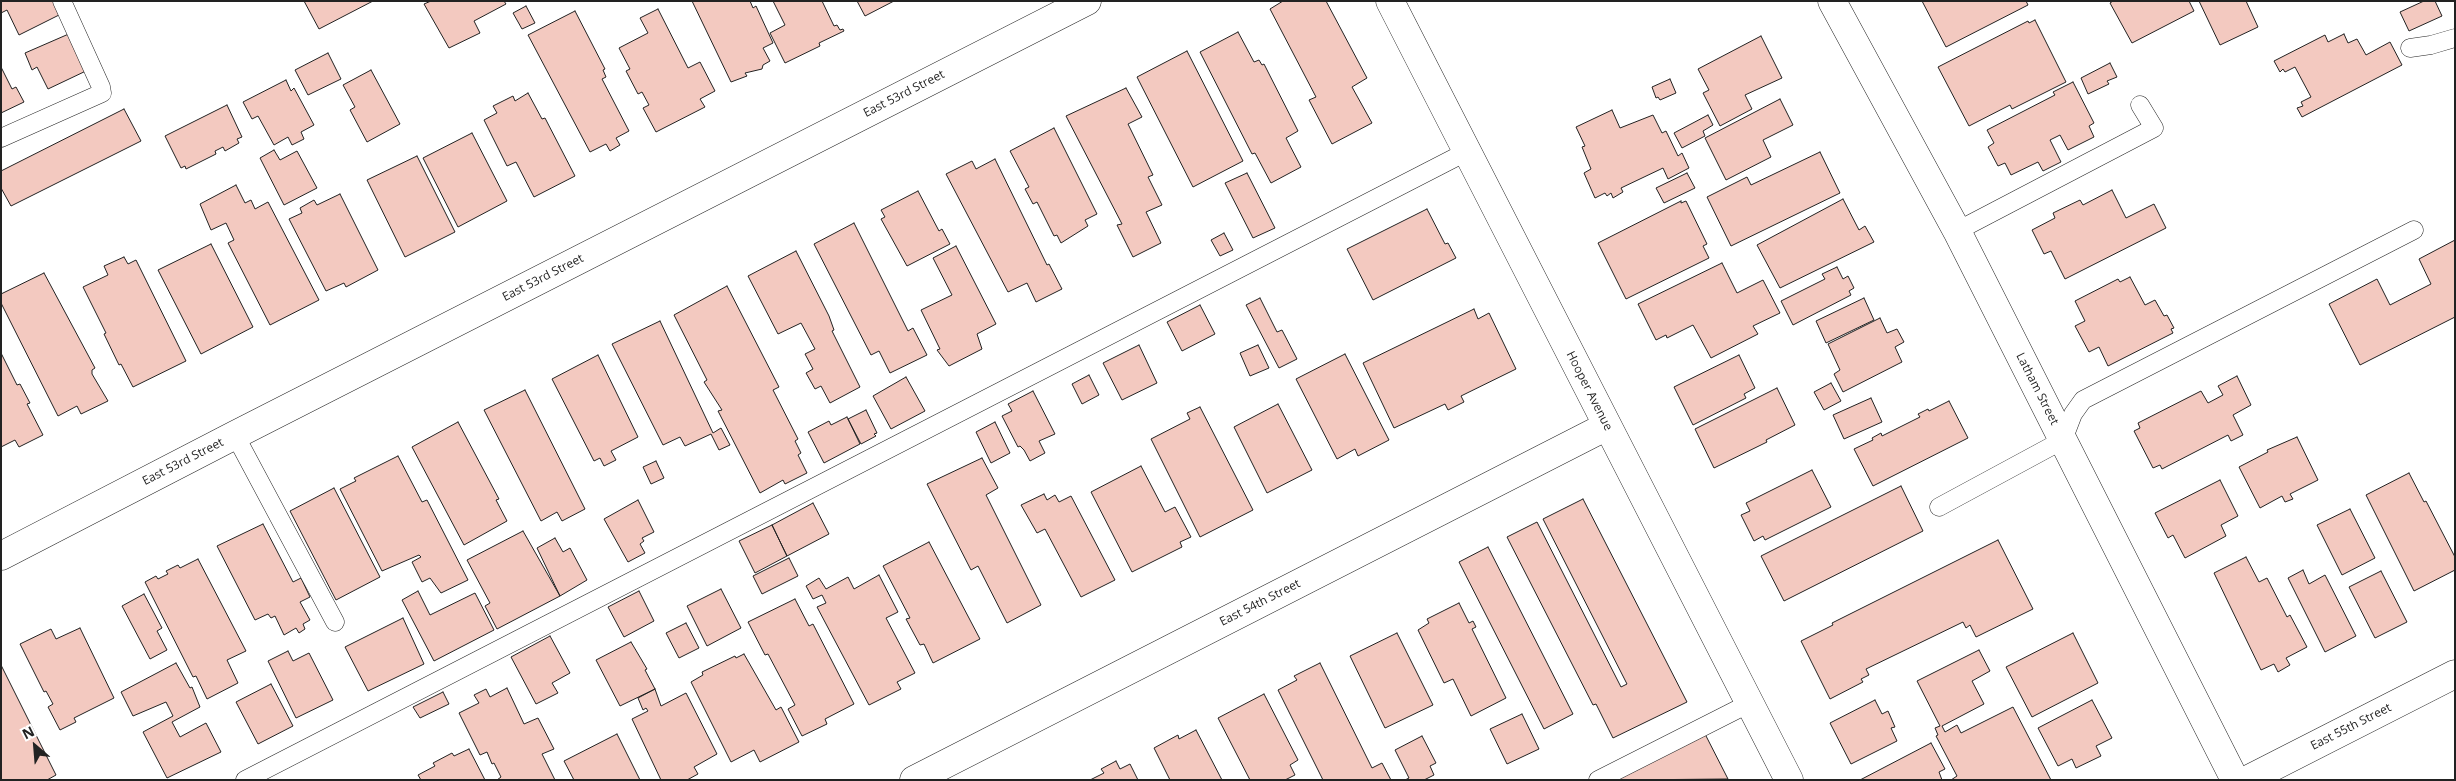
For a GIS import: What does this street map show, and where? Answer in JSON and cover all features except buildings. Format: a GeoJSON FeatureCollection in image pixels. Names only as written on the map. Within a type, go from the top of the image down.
{"type":"FeatureCollection","features":[{"type":"Feature","properties":{"kind":"street","name":"East 53rd Street"},"geometry":{"type":"LineString","coordinates":[[1,556],[1087,1]]}},
{"type":"Feature","properties":{"kind":"street","name":"Hooper Avenue"},"geometry":{"type":"LineString","coordinates":[[1390,1],[1789,780]]}},
{"type":"Feature","properties":{"kind":"street","name":"Latham Street"},"geometry":{"type":"LineString","coordinates":[[1832,1],[1957,231],[2235,780]]}},
{"type":"Feature","properties":{"kind":"street","name":"East 54th Street"},"geometry":{"type":"LineString","coordinates":[[914,780],[1607,426]]}},
{"type":"Feature","properties":{"kind":"street","name":"East 55th Street"},"geometry":{"type":"LineString","coordinates":[[2247,780],[2455,674]]}},
{"type":"Feature","properties":{"kind":"lane"},"geometry":{"type":"LineString","coordinates":[[1,138],[102,93],[101,86],[62,1]]}},
{"type":"Feature","properties":{"kind":"lane"},"geometry":{"type":"LineString","coordinates":[[2410,48],[2431,46],[2455,38]]}},
{"type":"Feature","properties":{"kind":"lane"},"geometry":{"type":"LineString","coordinates":[[1957,231],[2154,128],[2140,105]]}},
{"type":"Feature","properties":{"kind":"lane"},"geometry":{"type":"LineString","coordinates":[[245,780],[1468,151]]}},
{"type":"Feature","properties":{"kind":"lane"},"geometry":{"type":"LineString","coordinates":[[1939,507],[2063,440],[2073,414],[2083,400],[2414,230]]}},
{"type":"Feature","properties":{"kind":"lane"},"geometry":{"type":"LineString","coordinates":[[235,435],[335,622]]}},
{"type":"Feature","properties":{"kind":"lane"},"geometry":{"type":"LineString","coordinates":[[1598,780],[1750,703]]}}]}
